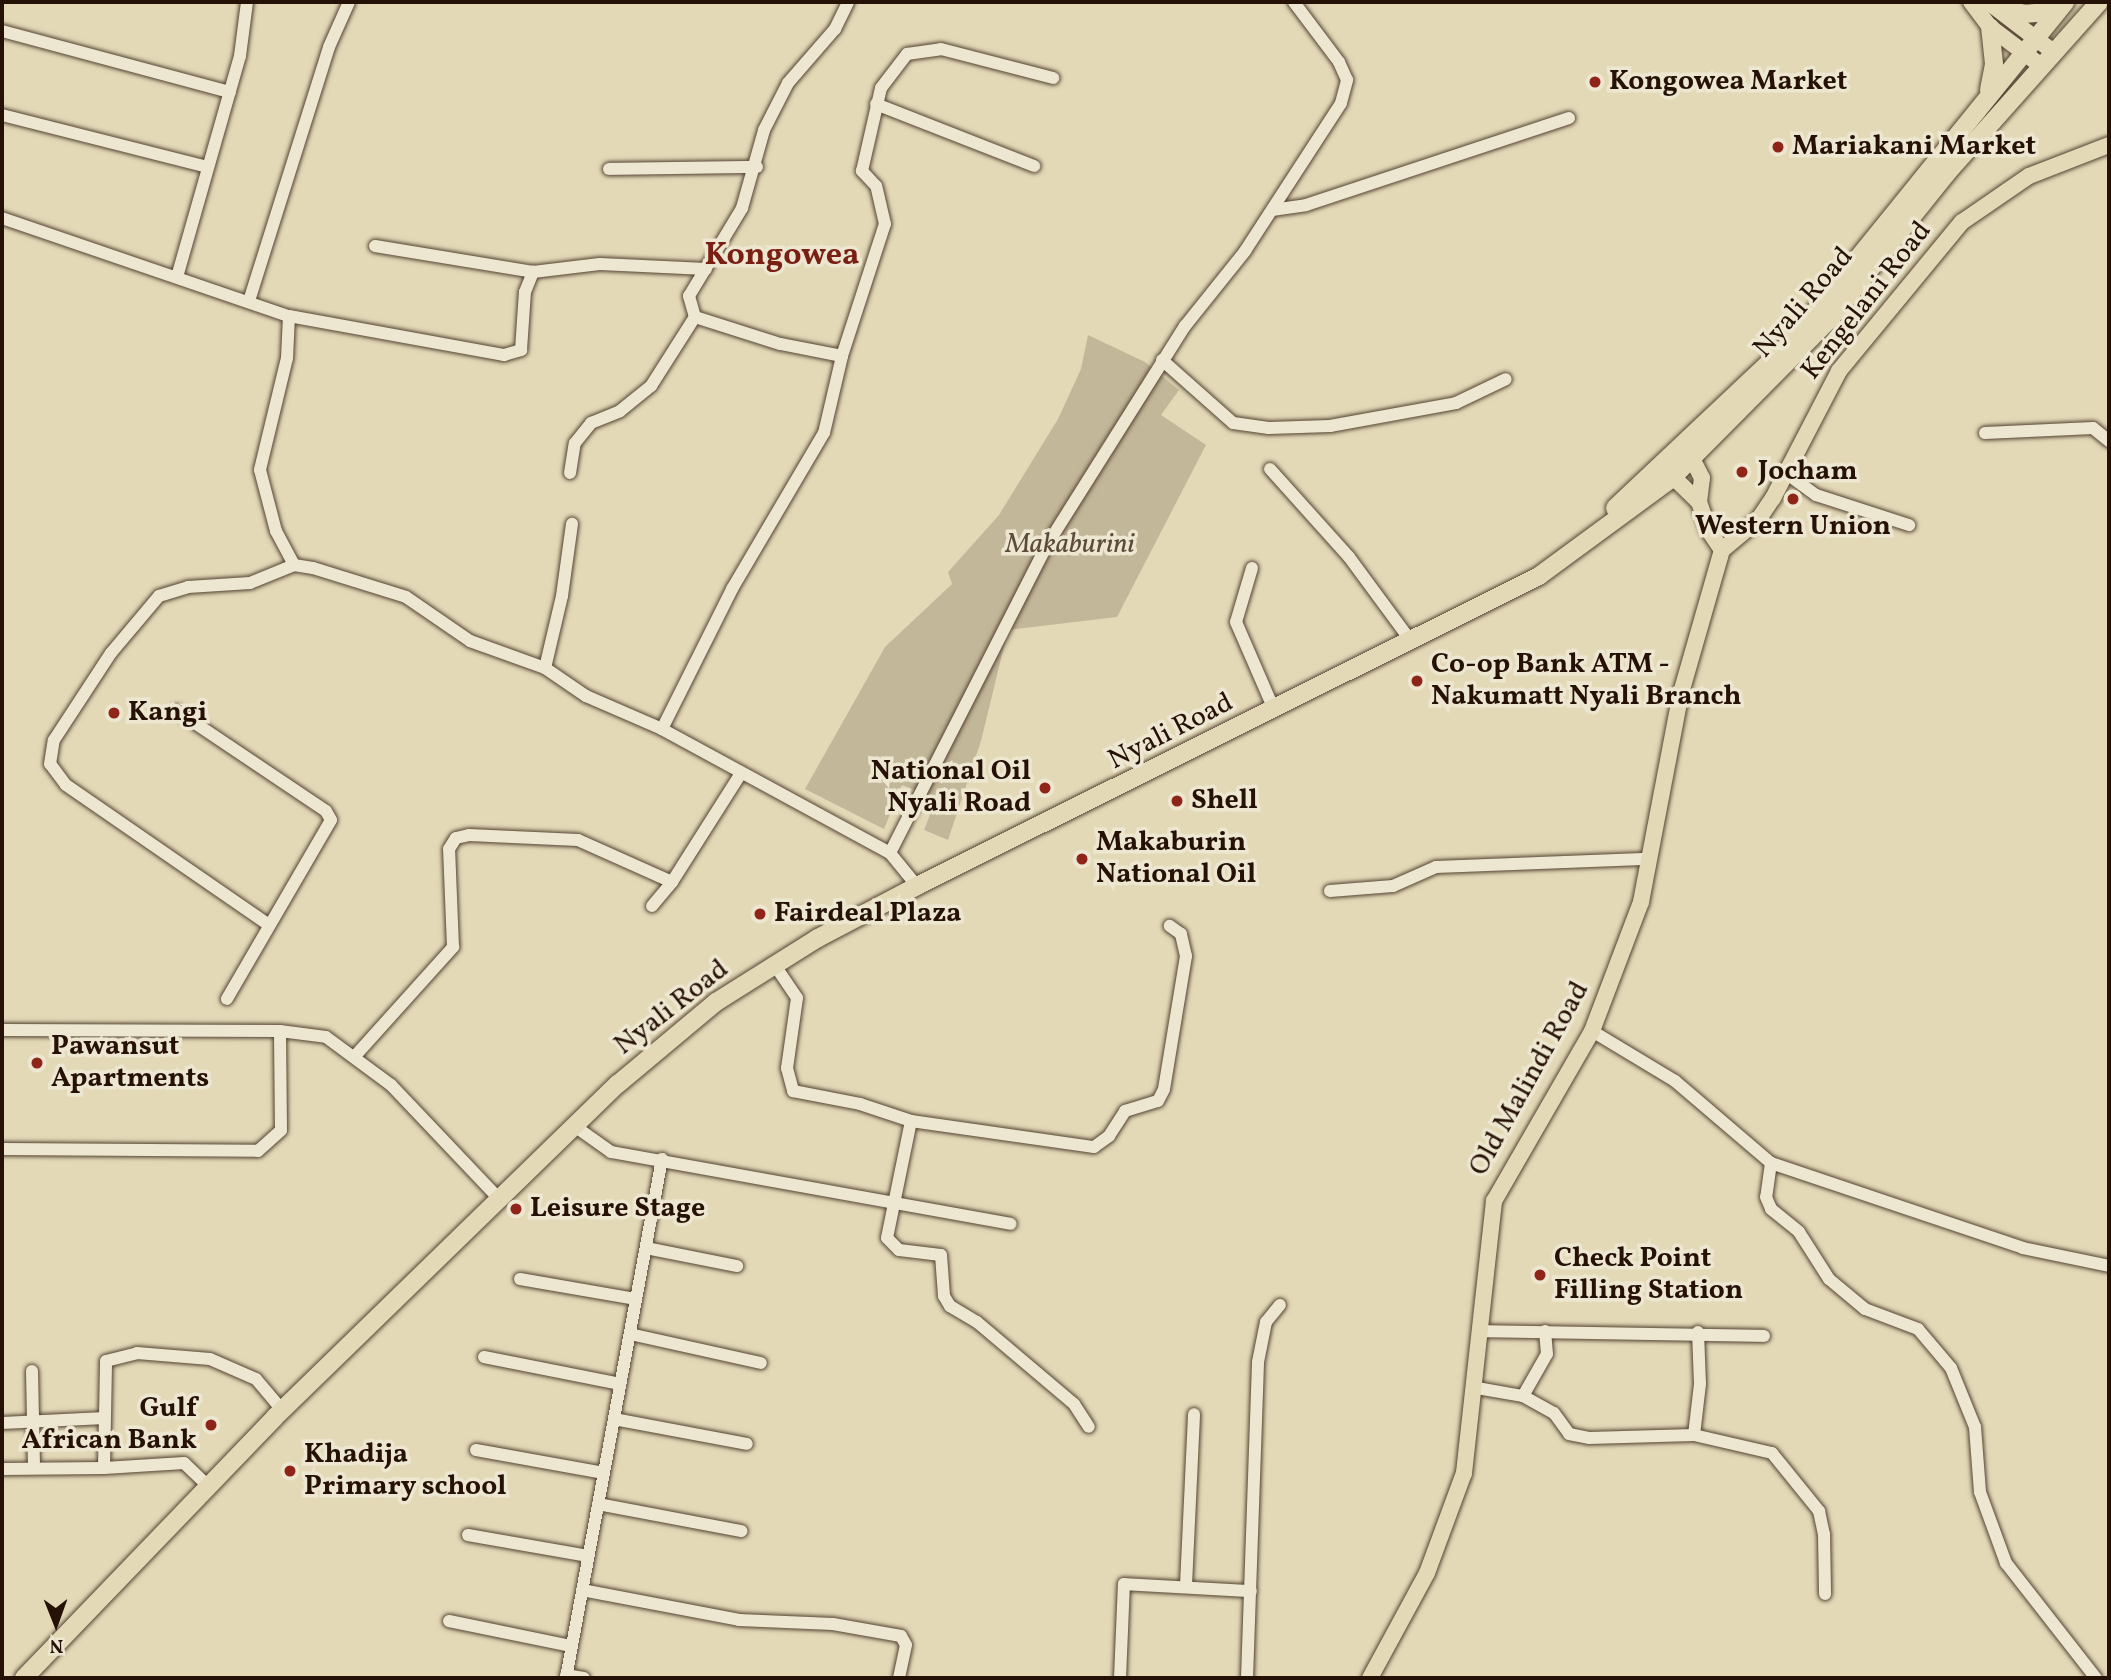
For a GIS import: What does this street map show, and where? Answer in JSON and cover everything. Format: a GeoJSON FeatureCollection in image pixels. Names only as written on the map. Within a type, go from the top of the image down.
{"type":"FeatureCollection","features":[{"type":"Feature","properties":{"kind":"highway","name":"Nyali Road"},"geometry":{"type":"LineString","coordinates":[[24,1678],[283,1411],[677,1032],[774,964],[917,886],[1195,751],[1273,707],[1411,641],[1506,591],[1667,473],[1830,319],[2045,58],[2099,2]]}},
{"type":"Feature","properties":{"kind":"highway"},"geometry":{"type":"LineString","coordinates":[[1993,5],[2024,14],[2061,6]]}},
{"type":"Feature","properties":{"kind":"highway","name":"Nyali Road"},"geometry":{"type":"LineString","coordinates":[[1690,452],[1830,296],[1988,93],[2061,6]]}},
{"type":"Feature","properties":{"kind":"highway"},"geometry":{"type":"LineString","coordinates":[[1988,93],[1994,64],[1990,27]]}},
{"type":"Feature","properties":{"kind":"main road"},"geometry":{"type":"LineString","coordinates":[[1971,2],[1990,27],[2029,44]]}},
{"type":"Feature","properties":{"kind":"main road"},"geometry":{"type":"LineString","coordinates":[[1993,5],[2045,58]]}},
{"type":"Feature","properties":{"kind":"main road","name":"Kengelani Road"},"geometry":{"type":"LineString","coordinates":[[1722,550],[1758,520],[1787,474],[1839,371],[1962,222],[2029,176],[2109,145]]}},
{"type":"Feature","properties":{"kind":"main road"},"geometry":{"type":"LineString","coordinates":[[1690,452],[1702,484],[1699,502],[1709,531],[1722,550]]}},
{"type":"Feature","properties":{"kind":"main road"},"geometry":{"type":"LineString","coordinates":[[1667,473],[1699,502]]}},
{"type":"Feature","properties":{"kind":"main road","name":"Old Malindi Road"},"geometry":{"type":"LineString","coordinates":[[1370,1678],[1427,1573],[1453,1510],[1464,1473],[1477,1388],[1479,1331],[1494,1201],[1592,1031],[1628,942],[1649,859],[1681,692],[1722,550]]}},
{"type":"Feature","properties":{"kind":"street"},"geometry":{"type":"LineString","coordinates":[[177,277],[245,35],[247,2]]}},
{"type":"Feature","properties":{"kind":"street"},"geometry":{"type":"LineString","coordinates":[[250,301],[329,47],[349,2]]}},
{"type":"Feature","properties":{"kind":"street"},"geometry":{"type":"LineString","coordinates":[[570,473],[575,443],[591,423],[621,411],[652,386],[695,317],[689,296],[742,208],[757,167],[764,130],[788,83],[835,29],[848,2]]}},
{"type":"Feature","properties":{"kind":"street"},"geometry":{"type":"LineString","coordinates":[[890,853],[1017,599],[1162,360],[1272,209],[1346,93],[1339,62],[1294,2]]}},
{"type":"Feature","properties":{"kind":"street"},"geometry":{"type":"LineString","coordinates":[[2,32],[230,92]]}},
{"type":"Feature","properties":{"kind":"street"},"geometry":{"type":"LineString","coordinates":[[662,729],[732,589],[824,433],[842,356],[885,224],[876,187],[862,171],[876,104],[894,68],[906,54],[941,49],[1053,78]]}},
{"type":"Feature","properties":{"kind":"street"},"geometry":{"type":"LineString","coordinates":[[876,104],[1034,166]]}},
{"type":"Feature","properties":{"kind":"street"},"geometry":{"type":"LineString","coordinates":[[2,115],[208,167]]}},
{"type":"Feature","properties":{"kind":"street"},"geometry":{"type":"LineString","coordinates":[[1272,209],[1307,205],[1569,118]]}},
{"type":"Feature","properties":{"kind":"street"},"geometry":{"type":"LineString","coordinates":[[609,169],[757,167]]}},
{"type":"Feature","properties":{"kind":"street"},"geometry":{"type":"LineString","coordinates":[[2,218],[289,316],[517,355],[523,335],[525,292],[533,272]]}},
{"type":"Feature","properties":{"kind":"street"},"geometry":{"type":"LineString","coordinates":[[375,246],[533,272],[600,264],[706,269]]}},
{"type":"Feature","properties":{"kind":"street"},"geometry":{"type":"LineString","coordinates":[[289,316],[287,358],[260,471],[276,531],[294,565]]}},
{"type":"Feature","properties":{"kind":"street"},"geometry":{"type":"LineString","coordinates":[[695,317],[780,344],[842,356]]}},
{"type":"Feature","properties":{"kind":"street"},"geometry":{"type":"LineString","coordinates":[[1162,360],[1233,423],[1269,428],[1330,426],[1456,403],[1506,379]]}},
{"type":"Feature","properties":{"kind":"street"},"geometry":{"type":"LineString","coordinates":[[1984,433],[2093,428],[2109,441]]}},
{"type":"Feature","properties":{"kind":"street"},"geometry":{"type":"LineString","coordinates":[[1270,469],[1349,557],[1411,641]]}},
{"type":"Feature","properties":{"kind":"street"},"geometry":{"type":"LineString","coordinates":[[1787,474],[1816,495],[1909,525]]}},
{"type":"Feature","properties":{"kind":"street"},"geometry":{"type":"LineString","coordinates":[[545,668],[562,596],[572,524]]}},
{"type":"Feature","properties":{"kind":"street"},"geometry":{"type":"LineString","coordinates":[[269,925],[66,785],[53,773],[50,753],[54,740],[111,653],[159,596],[188,587],[250,583],[294,565],[405,597],[470,641],[545,668],[586,696],[662,729],[740,775],[890,853],[917,886]]}},
{"type":"Feature","properties":{"kind":"street"},"geometry":{"type":"LineString","coordinates":[[1252,568],[1236,622],[1273,707]]}},
{"type":"Feature","properties":{"kind":"street"},"geometry":{"type":"LineString","coordinates":[[177,711],[326,811],[331,820],[227,999]]}},
{"type":"Feature","properties":{"kind":"street"},"geometry":{"type":"LineString","coordinates":[[652,906],[672,882],[740,775]]}},
{"type":"Feature","properties":{"kind":"street"},"geometry":{"type":"LineString","coordinates":[[355,1056],[453,947],[449,849],[456,838],[579,840],[672,882]]}},
{"type":"Feature","properties":{"kind":"street"},"geometry":{"type":"LineString","coordinates":[[1330,891],[1393,886],[1436,867],[1649,859]]}},
{"type":"Feature","properties":{"kind":"street"},"geometry":{"type":"LineString","coordinates":[[774,964],[797,998],[787,1068],[793,1091],[860,1104],[911,1121],[1094,1147],[1104,1142],[1125,1111],[1157,1101],[1164,1089],[1186,956],[1181,934],[1170,926]]}},
{"type":"Feature","properties":{"kind":"street"},"geometry":{"type":"LineString","coordinates":[[2,1030],[280,1031],[326,1037],[391,1084],[502,1200]]}},
{"type":"Feature","properties":{"kind":"street"},"geometry":{"type":"LineString","coordinates":[[2,1149],[258,1151],[281,1130],[280,1031]]}},
{"type":"Feature","properties":{"kind":"street"},"geometry":{"type":"LineString","coordinates":[[1592,1031],[1675,1082],[1771,1163],[2023,1248],[2109,1266]]}},
{"type":"Feature","properties":{"kind":"street"},"geometry":{"type":"LineString","coordinates":[[911,1121],[892,1202],[887,1238],[900,1250],[941,1255],[944,1296],[950,1306],[976,1322],[1074,1404],[1089,1427]]}},
{"type":"Feature","properties":{"kind":"street"},"geometry":{"type":"LineString","coordinates":[[576,1127],[611,1152],[662,1159],[1011,1224]]}},
{"type":"Feature","properties":{"kind":"street"},"geometry":{"type":"LineString","coordinates":[[584,1678],[566,1677],[570,1646],[662,1159]]}},
{"type":"Feature","properties":{"kind":"street"},"geometry":{"type":"LineString","coordinates":[[1771,1163],[1766,1197],[1771,1209],[1799,1232],[1829,1279],[1864,1308],[1918,1329],[1951,1368],[1975,1427],[1980,1492],[2006,1563],[2096,1678]]}},
{"type":"Feature","properties":{"kind":"street"},"geometry":{"type":"LineString","coordinates":[[646,1248],[737,1266]]}},
{"type":"Feature","properties":{"kind":"street"},"geometry":{"type":"LineString","coordinates":[[520,1279],[636,1299]]}},
{"type":"Feature","properties":{"kind":"street"},"geometry":{"type":"LineString","coordinates":[[1247,1678],[1258,1362],[1266,1322],[1280,1305]]}},
{"type":"Feature","properties":{"kind":"street"},"geometry":{"type":"LineString","coordinates":[[1479,1331],[1516,1335],[1545,1331],[1649,1336],[1698,1332],[1764,1336]]}},
{"type":"Feature","properties":{"kind":"street"},"geometry":{"type":"LineString","coordinates":[[1522,1396],[1547,1354],[1545,1331]]}},
{"type":"Feature","properties":{"kind":"street"},"geometry":{"type":"LineString","coordinates":[[1694,1435],[1700,1384],[1698,1332]]}},
{"type":"Feature","properties":{"kind":"street"},"geometry":{"type":"LineString","coordinates":[[630,1334],[761,1363]]}},
{"type":"Feature","properties":{"kind":"street"},"geometry":{"type":"LineString","coordinates":[[104,1468],[106,1361],[137,1353],[210,1359],[256,1379],[283,1411]]}},
{"type":"Feature","properties":{"kind":"street"},"geometry":{"type":"LineString","coordinates":[[484,1357],[620,1384]]}},
{"type":"Feature","properties":{"kind":"street"},"geometry":{"type":"LineString","coordinates":[[32,1371],[34,1468]]}},
{"type":"Feature","properties":{"kind":"street"},"geometry":{"type":"LineString","coordinates":[[1477,1388],[1522,1396],[1554,1413],[1569,1434],[1694,1435],[1772,1453],[1819,1511],[1824,1534],[1825,1594]]}},
{"type":"Feature","properties":{"kind":"street"},"geometry":{"type":"LineString","coordinates":[[1186,1585],[1194,1414]]}},
{"type":"Feature","properties":{"kind":"street"},"geometry":{"type":"LineString","coordinates":[[2,1423],[105,1418]]}},
{"type":"Feature","properties":{"kind":"street"},"geometry":{"type":"LineString","coordinates":[[614,1419],[747,1444]]}},
{"type":"Feature","properties":{"kind":"street"},"geometry":{"type":"LineString","coordinates":[[476,1450],[604,1473]]}},
{"type":"Feature","properties":{"kind":"street"},"geometry":{"type":"LineString","coordinates":[[2,1469],[104,1468],[184,1463],[208,1486]]}},
{"type":"Feature","properties":{"kind":"street"},"geometry":{"type":"LineString","coordinates":[[598,1504],[741,1531]]}},
{"type":"Feature","properties":{"kind":"street"},"geometry":{"type":"LineString","coordinates":[[468,1535],[588,1556]]}},
{"type":"Feature","properties":{"kind":"street"},"geometry":{"type":"LineString","coordinates":[[1120,1678],[1124,1584],[1186,1585],[1251,1591]]}},
{"type":"Feature","properties":{"kind":"street"},"geometry":{"type":"LineString","coordinates":[[582,1590],[739,1620],[833,1624],[901,1636],[906,1645],[899,1678]]}},
{"type":"Feature","properties":{"kind":"street"},"geometry":{"type":"LineString","coordinates":[[449,1621],[570,1646]]}},
{"type":"Feature","properties":{"kind":"green space","name":"Makaburini"},"geometry":{"type":"Polygon","coordinates":[[[1088,335],[1145,362],[1179,390],[1161,415],[1206,445],[1117,617],[1008,630],[981,741],[948,840],[924,830],[936,799],[902,785],[884,829],[805,789],[885,647],[952,584],[948,572],[999,515],[1058,419],[1081,369],[1088,335]]]}},
{"type":"Feature","properties":{"kind":"place","name":"Kongowea Market"},"geometry":{"type":"Point","coordinates":[1595,82]}},
{"type":"Feature","properties":{"kind":"place","name":"Mariakani Market"},"geometry":{"type":"Point","coordinates":[1778,147]}},
{"type":"Feature","properties":{"kind":"place","name":"Jocham"},"geometry":{"type":"Point","coordinates":[1742,472]}},
{"type":"Feature","properties":{"kind":"place","name":"Western Union"},"geometry":{"type":"Point","coordinates":[1793,499]}},
{"type":"Feature","properties":{"kind":"place","name":"Co-op Bank ATM - Nakumatt Nyali Branch"},"geometry":{"type":"Point","coordinates":[1417,681]}},
{"type":"Feature","properties":{"kind":"place","name":"Kangi"},"geometry":{"type":"Point","coordinates":[114,713]}},
{"type":"Feature","properties":{"kind":"place","name":"National Oil Nyali Road"},"geometry":{"type":"Point","coordinates":[1045,788]}},
{"type":"Feature","properties":{"kind":"place","name":"Shell"},"geometry":{"type":"Point","coordinates":[1177,801]}},
{"type":"Feature","properties":{"kind":"place","name":"Makaburin National Oil"},"geometry":{"type":"Point","coordinates":[1082,859]}},
{"type":"Feature","properties":{"kind":"place","name":"Fairdeal Plaza"},"geometry":{"type":"Point","coordinates":[760,914]}},
{"type":"Feature","properties":{"kind":"place","name":"Pawansut Apartments"},"geometry":{"type":"Point","coordinates":[37,1063]}},
{"type":"Feature","properties":{"kind":"place","name":"Leisure Stage"},"geometry":{"type":"Point","coordinates":[516,1209]}},
{"type":"Feature","properties":{"kind":"place","name":"Check Point Filling Station"},"geometry":{"type":"Point","coordinates":[1540,1275]}},
{"type":"Feature","properties":{"kind":"place","name":"Gulf African Bank"},"geometry":{"type":"Point","coordinates":[211,1425]}},
{"type":"Feature","properties":{"kind":"place","name":"Khadija Primary school"},"geometry":{"type":"Point","coordinates":[290,1471]}},
{"type":"Feature","properties":{"kind":"district","name":"Kongowea"},"geometry":{"type":"Point","coordinates":[782,256]}}]}
